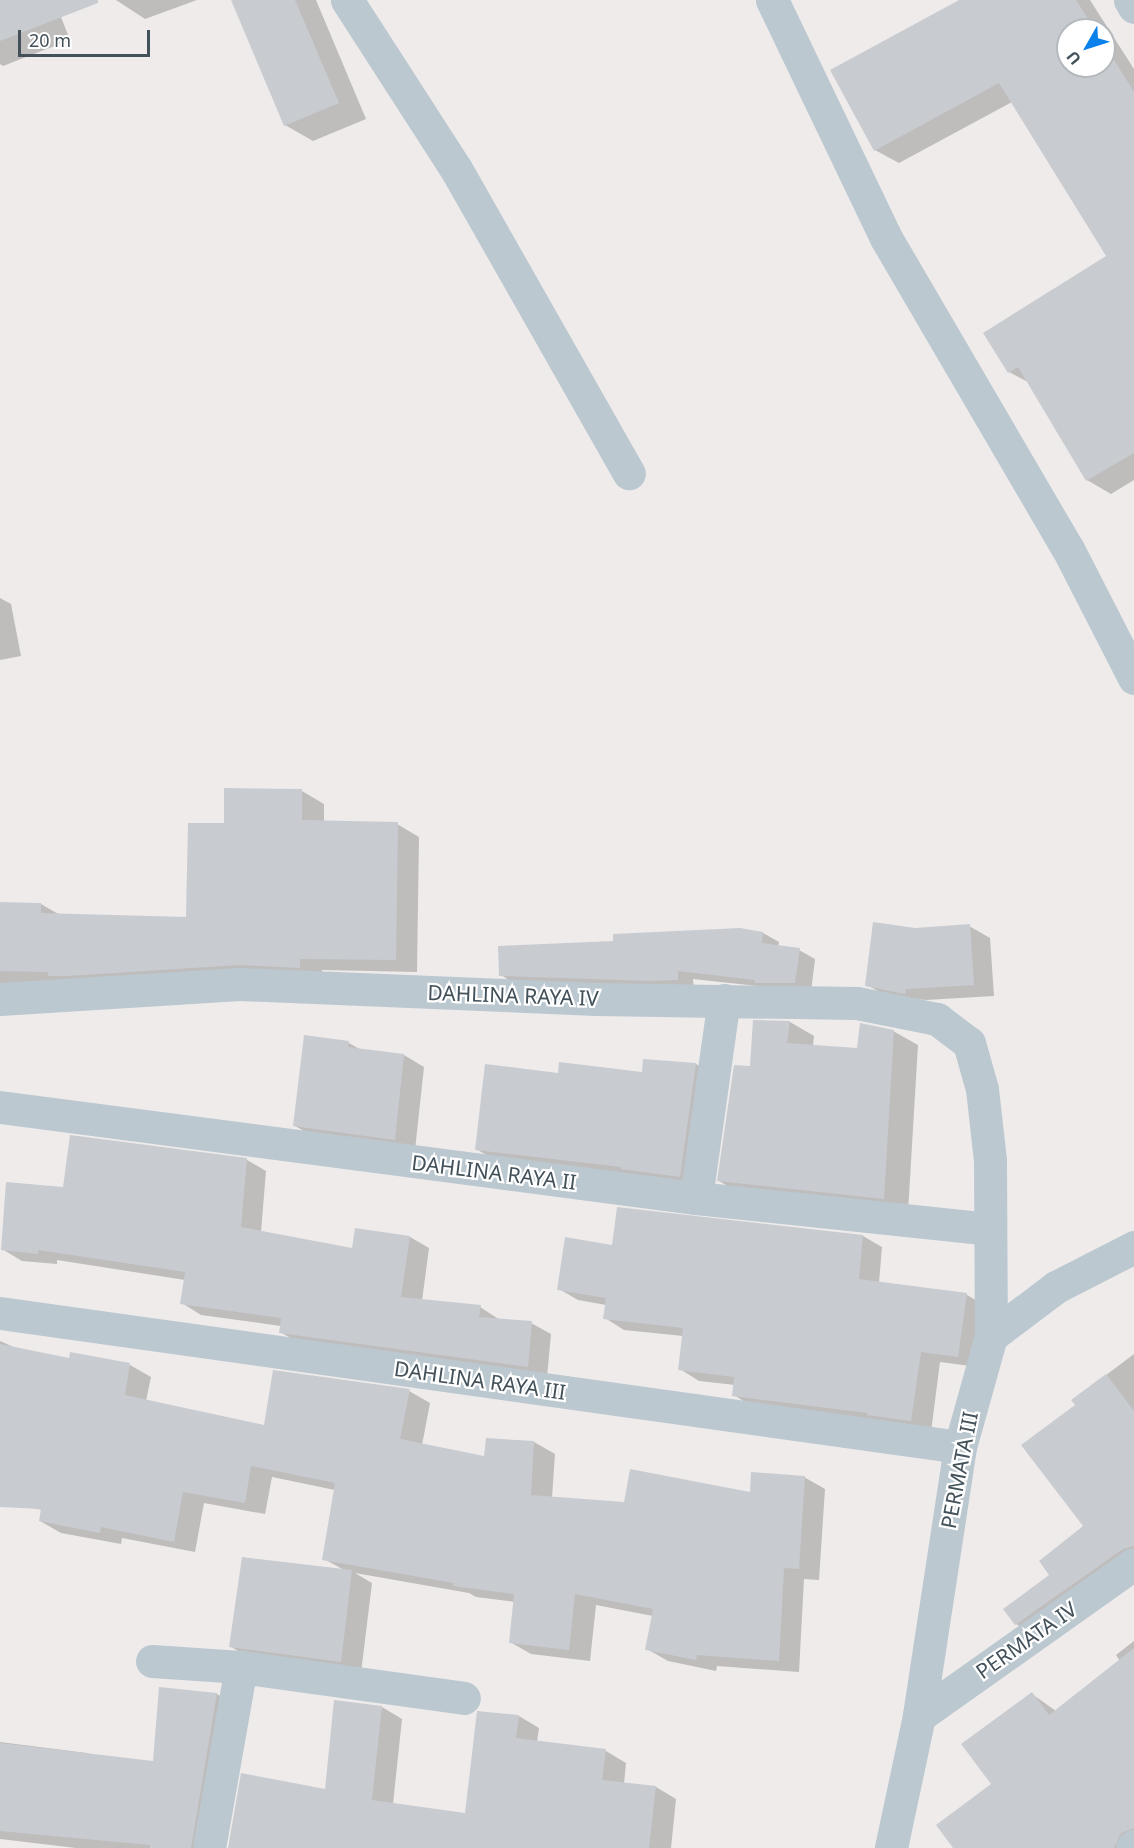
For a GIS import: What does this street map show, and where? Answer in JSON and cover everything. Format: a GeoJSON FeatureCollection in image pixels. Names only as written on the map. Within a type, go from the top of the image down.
{"type":"FeatureCollection","features":[{"type":"Feature","properties":{"kind":"street"},"geometry":{"type":"LineString","coordinates":[[347,0],[456,170],[629,473]]}},
{"type":"Feature","properties":{"kind":"street"},"geometry":{"type":"LineString","coordinates":[[772,0],[886,238],[1068,549],[1134,678]]}},
{"type":"Feature","properties":{"kind":"street"},"geometry":{"type":"LineString","coordinates":[[1130,0],[1134,7]]}},
{"type":"Feature","properties":{"kind":"street","name":"DAHLINA RAYA IV"},"geometry":{"type":"LineString","coordinates":[[0,999],[240,984],[596,999],[857,1002],[937,1019],[969,1043],[982,1089]]}},
{"type":"Feature","properties":{"kind":"street"},"geometry":{"type":"LineString","coordinates":[[696,1198],[723,1000]]}},
{"type":"Feature","properties":{"kind":"street","name":"PERMATA III"},"geometry":{"type":"LineString","coordinates":[[891,1848],[919,1716],[960,1447],[991,1336],[990,1160],[982,1089]]}},
{"type":"Feature","properties":{"kind":"street","name":"DAHLINA RAYA II"},"geometry":{"type":"LineString","coordinates":[[0,1107],[696,1198],[989,1229]]}},
{"type":"Feature","properties":{"kind":"street"},"geometry":{"type":"LineString","coordinates":[[991,1336],[1056,1287],[1134,1246]]}},
{"type":"Feature","properties":{"kind":"street","name":"DAHLINA RAYA III"},"geometry":{"type":"LineString","coordinates":[[0,1313],[960,1447]]}},
{"type":"Feature","properties":{"kind":"street","name":"PERMATA IV"},"geometry":{"type":"LineString","coordinates":[[919,1716],[1134,1564]]}},
{"type":"Feature","properties":{"kind":"street"},"geometry":{"type":"LineString","coordinates":[[152,1661],[241,1666],[464,1698]]}},
{"type":"Feature","properties":{"kind":"street"},"geometry":{"type":"LineString","coordinates":[[209,1848],[241,1666]]}},
{"type":"Feature","properties":{"kind":"building"},"geometry":{"type":"Polygon","coordinates":[[[0,0],[98,0],[98,3],[0,41],[0,0]]]}},
{"type":"Feature","properties":{"kind":"building"},"geometry":{"type":"Polygon","coordinates":[[[231,0],[295,0],[339,103],[284,126],[231,0]]]}},
{"type":"Feature","properties":{"kind":"building"},"geometry":{"type":"Polygon","coordinates":[[[959,0],[1076,0],[1087,18],[1056,18],[1056,78],[1116,78],[1116,63],[1134,92],[1134,453],[1086,481],[1018,367],[1008,373],[983,333],[1106,256],[999,83],[874,151],[830,70],[959,0]]]}},
{"type":"Feature","properties":{"kind":"building"},"geometry":{"type":"Polygon","coordinates":[[[224,788],[302,789],[302,820],[398,822],[396,960],[300,959],[300,968],[239,965],[67,976],[48,976],[48,972],[0,971],[0,902],[41,903],[41,913],[186,917],[188,823],[224,823],[224,788]]]}},
{"type":"Feature","properties":{"kind":"building"},"geometry":{"type":"Polygon","coordinates":[[[873,922],[915,928],[970,924],[974,985],[906,989],[905,994],[865,986],[873,922]]]}},
{"type":"Feature","properties":{"kind":"building"},"geometry":{"type":"Polygon","coordinates":[[[740,928],[763,932],[762,943],[800,948],[795,983],[755,983],[755,980],[678,971],[678,980],[650,981],[499,976],[498,946],[613,941],[613,934],[740,928]]]}},
{"type":"Feature","properties":{"kind":"building"},"geometry":{"type":"Polygon","coordinates":[[[753,1020],[790,1021],[787,1043],[857,1048],[860,1023],[894,1030],[884,1199],[717,1181],[734,1065],[750,1066],[753,1020]]]}},
{"type":"Feature","properties":{"kind":"building"},"geometry":{"type":"Polygon","coordinates":[[[304,1035],[349,1041],[348,1047],[404,1054],[395,1140],[293,1126],[304,1035]]]}},
{"type":"Feature","properties":{"kind":"building"},"geometry":{"type":"Polygon","coordinates":[[[643,1059],[696,1063],[680,1177],[621,1169],[621,1167],[475,1150],[485,1064],[558,1073],[559,1062],[642,1072],[643,1059]]]}},
{"type":"Feature","properties":{"kind":"building"},"geometry":{"type":"Polygon","coordinates":[[[70,1135],[247,1158],[241,1227],[352,1248],[355,1228],[410,1236],[401,1297],[481,1305],[479,1317],[532,1321],[528,1367],[279,1333],[281,1318],[180,1304],[185,1272],[38,1250],[38,1254],[1,1250],[6,1182],[63,1187],[70,1135]]]}},
{"type":"Feature","properties":{"kind":"building"},"geometry":{"type":"Polygon","coordinates":[[[617,1207],[863,1235],[859,1279],[967,1293],[958,1357],[921,1352],[911,1421],[867,1415],[867,1413],[732,1396],[734,1377],[678,1370],[683,1328],[603,1319],[606,1298],[557,1290],[565,1237],[612,1245],[617,1207]]]}},
{"type":"Feature","properties":{"kind":"building"},"geometry":{"type":"Polygon","coordinates":[[[0,1344],[69,1358],[70,1352],[130,1363],[125,1395],[264,1425],[273,1370],[410,1389],[400,1439],[484,1456],[486,1438],[534,1441],[531,1495],[624,1502],[630,1469],[750,1492],[751,1472],[805,1476],[799,1569],[784,1568],[779,1661],[697,1655],[696,1660],[645,1650],[653,1609],[575,1594],[569,1650],[509,1643],[514,1594],[453,1586],[454,1583],[322,1560],[335,1483],[251,1466],[245,1503],[183,1492],[174,1542],[101,1527],[100,1533],[39,1521],[41,1509],[0,1507],[0,1344]]]}},
{"type":"Feature","properties":{"kind":"building"},"geometry":{"type":"Polygon","coordinates":[[[1106,1374],[1134,1411],[1134,1546],[1123,1549],[1015,1625],[1003,1609],[1049,1575],[1039,1561],[1083,1526],[1021,1445],[1075,1405],[1071,1400],[1106,1374]]]}},
{"type":"Feature","properties":{"kind":"building"},"geometry":{"type":"Polygon","coordinates":[[[242,1557],[352,1570],[341,1662],[229,1647],[242,1557]]]}},
{"type":"Feature","properties":{"kind":"building"},"geometry":{"type":"Polygon","coordinates":[[[1134,1648],[1134,1828],[1121,1833],[1114,1848],[953,1848],[936,1825],[991,1784],[961,1744],[1032,1692],[1049,1715],[1134,1648]]]}},
{"type":"Feature","properties":{"kind":"building"},"geometry":{"type":"Polygon","coordinates":[[[159,1687],[217,1693],[191,1848],[150,1848],[150,1845],[0,1831],[0,1743],[153,1761],[159,1687]]]}},
{"type":"Feature","properties":{"kind":"building"},"geometry":{"type":"Polygon","coordinates":[[[334,1700],[382,1706],[372,1800],[465,1813],[477,1711],[519,1715],[516,1738],[606,1749],[602,1780],[656,1786],[649,1848],[228,1848],[241,1773],[325,1789],[334,1700]]]}}]}
